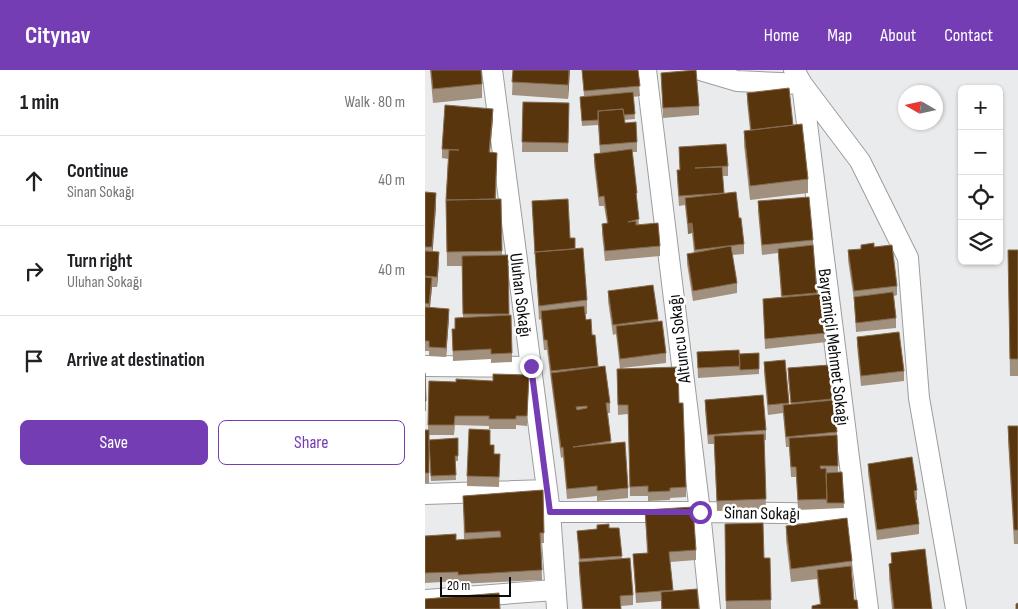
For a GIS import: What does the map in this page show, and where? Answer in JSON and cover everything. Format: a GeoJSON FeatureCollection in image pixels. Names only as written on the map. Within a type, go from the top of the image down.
{"type":"FeatureCollection","features":[{"type":"Feature","properties":{"kind":"street","name":"Uluhan Sokağı"},"geometry":{"type":"LineString","coordinates":[[492,70],[550,512],[556,599]]}},
{"type":"Feature","properties":{"kind":"street","name":"Altuncu Sokağı"},"geometry":{"type":"LineString","coordinates":[[646,70],[700,512],[710,609]]}},
{"type":"Feature","properties":{"kind":"street"},"geometry":{"type":"LineString","coordinates":[[699,70],[737,81],[798,77],[859,161],[908,258],[919,398],[956,609]]}},
{"type":"Feature","properties":{"kind":"street","name":"Bayramiçli Mehmet Sokağı"},"geometry":{"type":"LineString","coordinates":[[798,77],[868,609]]}},
{"type":"Feature","properties":{"kind":"street"},"geometry":{"type":"LineString","coordinates":[[425,366],[531,366]]}},
{"type":"Feature","properties":{"kind":"street"},"geometry":{"type":"LineString","coordinates":[[425,494],[547,490]]}},
{"type":"Feature","properties":{"kind":"street","name":"Sinan Sokağı"},"geometry":{"type":"LineString","coordinates":[[550,512],[855,514]]}},
{"type":"Feature","properties":{"kind":"street"},"geometry":{"type":"LineString","coordinates":[[425,600],[556,599]]}},
{"type":"Feature","properties":{"kind":"building"},"geometry":{"type":"Polygon","coordinates":[[[431,70],[481,70],[482,84],[433,89],[431,70]]]}},
{"type":"Feature","properties":{"kind":"building"},"geometry":{"type":"Polygon","coordinates":[[[513,70],[569,70],[568,85],[512,82],[513,70]]]}},
{"type":"Feature","properties":{"kind":"building"},"geometry":{"type":"Polygon","coordinates":[[[582,70],[638,70],[640,86],[584,91],[582,70]]]}},
{"type":"Feature","properties":{"kind":"building"},"geometry":{"type":"Polygon","coordinates":[[[696,70],[699,106],[663,108],[661,73],[696,70]]]}},
{"type":"Feature","properties":{"kind":"building"},"geometry":{"type":"Polygon","coordinates":[[[789,88],[793,125],[751,130],[747,93],[789,88]]]}},
{"type":"Feature","properties":{"kind":"building"},"geometry":{"type":"Polygon","coordinates":[[[633,92],[635,114],[624,115],[623,109],[598,111],[598,120],[582,121],[580,97],[633,92]]]}},
{"type":"Feature","properties":{"kind":"building"},"geometry":{"type":"Polygon","coordinates":[[[523,102],[569,103],[568,143],[522,142],[523,102]]]}},
{"type":"Feature","properties":{"kind":"building"},"geometry":{"type":"Polygon","coordinates":[[[445,105],[493,109],[489,152],[497,153],[495,199],[446,200],[449,150],[459,150],[442,149],[445,105]]]}},
{"type":"Feature","properties":{"kind":"building"},"geometry":{"type":"Polygon","coordinates":[[[623,109],[625,123],[636,122],[637,142],[600,145],[598,111],[623,109]]]}},
{"type":"Feature","properties":{"kind":"building"},"geometry":{"type":"Polygon","coordinates":[[[802,124],[808,179],[750,186],[744,131],[802,124]]]}},
{"type":"Feature","properties":{"kind":"building"},"geometry":{"type":"Polygon","coordinates":[[[726,144],[728,166],[695,168],[722,167],[724,193],[679,196],[677,170],[680,170],[679,147],[726,144]]]}},
{"type":"Feature","properties":{"kind":"building"},"geometry":{"type":"Polygon","coordinates":[[[632,149],[639,219],[628,222],[636,221],[636,225],[658,223],[660,246],[605,251],[602,224],[608,223],[604,196],[599,197],[594,154],[632,149]]]}},
{"type":"Feature","properties":{"kind":"building"},"geometry":{"type":"Polygon","coordinates":[[[425,192],[436,193],[432,247],[425,247],[425,192]]]}},
{"type":"Feature","properties":{"kind":"building"},"geometry":{"type":"Polygon","coordinates":[[[736,192],[744,244],[695,250],[692,223],[688,224],[685,198],[736,192]]]}},
{"type":"Feature","properties":{"kind":"building"},"geometry":{"type":"Polygon","coordinates":[[[809,197],[813,240],[762,245],[758,201],[809,197]]]}},
{"type":"Feature","properties":{"kind":"building"},"geometry":{"type":"Polygon","coordinates":[[[501,199],[502,251],[447,252],[446,200],[501,199]]]}},
{"type":"Feature","properties":{"kind":"building"},"geometry":{"type":"Polygon","coordinates":[[[568,199],[570,238],[575,238],[575,249],[535,252],[535,254],[532,201],[568,199]]]}},
{"type":"Feature","properties":{"kind":"building"},"geometry":{"type":"Polygon","coordinates":[[[874,243],[874,247],[892,245],[897,286],[854,291],[848,250],[861,249],[861,245],[874,243]]]}},
{"type":"Feature","properties":{"kind":"building"},"geometry":{"type":"Polygon","coordinates":[[[813,245],[817,293],[782,296],[778,249],[813,245]]]}},
{"type":"Feature","properties":{"kind":"building"},"geometry":{"type":"Polygon","coordinates":[[[731,246],[737,283],[693,291],[687,254],[731,246]]]}},
{"type":"Feature","properties":{"kind":"building"},"geometry":{"type":"Polygon","coordinates":[[[583,248],[587,300],[539,306],[535,252],[583,248]]]}},
{"type":"Feature","properties":{"kind":"building"},"geometry":{"type":"Polygon","coordinates":[[[1008,250],[1018,250],[1018,359],[1010,359],[1008,250]]]}},
{"type":"Feature","properties":{"kind":"building"},"geometry":{"type":"Polygon","coordinates":[[[425,251],[439,252],[437,277],[425,276],[425,251]]]}},
{"type":"Feature","properties":{"kind":"building"},"geometry":{"type":"Polygon","coordinates":[[[508,255],[509,314],[463,314],[462,256],[508,255]]]}},
{"type":"Feature","properties":{"kind":"building"},"geometry":{"type":"Polygon","coordinates":[[[425,277],[432,278],[429,304],[425,303],[425,277]]]}},
{"type":"Feature","properties":{"kind":"building"},"geometry":{"type":"Polygon","coordinates":[[[653,285],[658,319],[613,325],[608,291],[653,285]]]}},
{"type":"Feature","properties":{"kind":"building"},"geometry":{"type":"Polygon","coordinates":[[[893,292],[896,318],[856,323],[854,297],[893,292]]]}},
{"type":"Feature","properties":{"kind":"building"},"geometry":{"type":"Polygon","coordinates":[[[822,294],[826,333],[765,339],[763,299],[822,294]]]}},
{"type":"Feature","properties":{"kind":"building"},"geometry":{"type":"Polygon","coordinates":[[[584,306],[586,320],[591,319],[592,335],[595,335],[598,366],[551,371],[547,340],[544,340],[541,311],[584,306]]]}},
{"type":"Feature","properties":{"kind":"building"},"geometry":{"type":"Polygon","coordinates":[[[425,307],[449,309],[446,348],[429,347],[429,341],[425,341],[425,307]]]}},
{"type":"Feature","properties":{"kind":"building"},"geometry":{"type":"Polygon","coordinates":[[[511,315],[512,353],[491,354],[491,349],[453,351],[452,329],[455,329],[455,318],[511,315]]]}},
{"type":"Feature","properties":{"kind":"building"},"geometry":{"type":"Polygon","coordinates":[[[662,321],[666,353],[620,359],[616,326],[662,321]]]}},
{"type":"Feature","properties":{"kind":"building"},"geometry":{"type":"Polygon","coordinates":[[[899,332],[904,371],[861,376],[857,337],[899,332]]]}},
{"type":"Feature","properties":{"kind":"building"},"geometry":{"type":"Polygon","coordinates":[[[739,350],[740,366],[698,368],[697,352],[739,350]]]}},
{"type":"Feature","properties":{"kind":"building"},"geometry":{"type":"Polygon","coordinates":[[[759,353],[759,369],[740,370],[739,354],[759,353]]]}},
{"type":"Feature","properties":{"kind":"building"},"geometry":{"type":"Polygon","coordinates":[[[785,360],[789,403],[768,405],[764,362],[785,360]]]}},
{"type":"Feature","properties":{"kind":"building"},"geometry":{"type":"Polygon","coordinates":[[[829,365],[832,399],[791,403],[788,368],[829,365]]]}},
{"type":"Feature","properties":{"kind":"building"},"geometry":{"type":"Polygon","coordinates":[[[605,366],[610,403],[606,403],[611,441],[573,447],[625,442],[628,488],[597,491],[597,486],[567,489],[563,447],[561,448],[551,373],[605,366]],[[587,406],[576,407],[577,410],[587,408],[587,406]]]}},
{"type":"Feature","properties":{"kind":"building"},"geometry":{"type":"Polygon","coordinates":[[[678,367],[679,403],[683,403],[686,487],[670,488],[670,491],[648,492],[648,486],[630,487],[628,405],[618,405],[617,369],[678,367]]]}},
{"type":"Feature","properties":{"kind":"building"},"geometry":{"type":"Polygon","coordinates":[[[493,374],[529,375],[527,416],[516,416],[516,419],[489,419],[489,416],[455,416],[454,425],[428,425],[429,381],[456,382],[456,379],[493,381],[493,374]]]}},
{"type":"Feature","properties":{"kind":"building"},"geometry":{"type":"Polygon","coordinates":[[[763,395],[766,430],[708,435],[705,400],[763,395]]]}},
{"type":"Feature","properties":{"kind":"building"},"geometry":{"type":"Polygon","coordinates":[[[834,400],[837,432],[786,437],[783,405],[834,400]]]}},
{"type":"Feature","properties":{"kind":"building"},"geometry":{"type":"Polygon","coordinates":[[[1008,426],[1018,426],[1018,530],[1014,530],[1008,426]]]}},
{"type":"Feature","properties":{"kind":"building"},"geometry":{"type":"Polygon","coordinates":[[[469,429],[490,430],[490,445],[494,445],[494,454],[500,454],[499,477],[467,476],[469,429]]]}},
{"type":"Feature","properties":{"kind":"building"},"geometry":{"type":"Polygon","coordinates":[[[425,430],[429,430],[429,473],[425,473],[425,430]]]}},
{"type":"Feature","properties":{"kind":"building"},"geometry":{"type":"Polygon","coordinates":[[[764,434],[766,499],[717,501],[714,436],[764,434]]]}},
{"type":"Feature","properties":{"kind":"building"},"geometry":{"type":"Polygon","coordinates":[[[837,435],[838,466],[820,466],[821,469],[826,468],[827,499],[798,500],[796,467],[791,467],[789,438],[837,435]]]}},
{"type":"Feature","properties":{"kind":"building"},"geometry":{"type":"Polygon","coordinates":[[[458,438],[458,456],[455,456],[456,475],[431,476],[429,440],[458,438]]]}},
{"type":"Feature","properties":{"kind":"building"},"geometry":{"type":"Polygon","coordinates":[[[912,457],[917,490],[914,491],[919,524],[877,530],[868,464],[912,457]]]}},
{"type":"Feature","properties":{"kind":"building"},"geometry":{"type":"Polygon","coordinates":[[[842,472],[844,503],[827,503],[826,473],[842,472]]]}},
{"type":"Feature","properties":{"kind":"building"},"geometry":{"type":"Polygon","coordinates":[[[543,490],[544,533],[540,533],[542,570],[458,575],[458,572],[425,573],[425,536],[456,534],[456,540],[501,537],[500,531],[465,533],[463,496],[543,490]]]}},
{"type":"Feature","properties":{"kind":"building"},"geometry":{"type":"Polygon","coordinates":[[[693,507],[696,550],[669,552],[673,590],[636,593],[633,554],[648,553],[645,510],[693,507]]]}},
{"type":"Feature","properties":{"kind":"building"},"geometry":{"type":"Polygon","coordinates":[[[847,518],[852,561],[791,569],[786,526],[847,518]]]}},
{"type":"Feature","properties":{"kind":"building"},"geometry":{"type":"Polygon","coordinates":[[[763,523],[764,558],[770,558],[771,600],[726,601],[725,524],[763,523]]]}},
{"type":"Feature","properties":{"kind":"building"},"geometry":{"type":"Polygon","coordinates":[[[609,524],[609,528],[619,528],[622,556],[580,559],[577,531],[597,529],[597,525],[609,524]]]}},
{"type":"Feature","properties":{"kind":"building"},"geometry":{"type":"Polygon","coordinates":[[[925,549],[932,609],[894,609],[889,564],[892,563],[891,553],[925,549]]]}},
{"type":"Feature","properties":{"kind":"building"},"geometry":{"type":"Polygon","coordinates":[[[630,558],[633,595],[620,596],[621,609],[583,609],[579,562],[630,558]]]}},
{"type":"Feature","properties":{"kind":"building"},"geometry":{"type":"Polygon","coordinates":[[[851,566],[854,600],[857,600],[858,609],[812,609],[812,606],[821,604],[817,570],[851,566]]]}},
{"type":"Feature","properties":{"kind":"building"},"geometry":{"type":"Polygon","coordinates":[[[697,589],[699,609],[662,609],[661,592],[697,589]]]}},
{"type":"Feature","properties":{"kind":"building"},"geometry":{"type":"Polygon","coordinates":[[[499,593],[500,609],[425,609],[425,599],[499,593]]]}},
{"type":"Feature","properties":{"kind":"route"},"geometry":{"type":"LineString","coordinates":[[531,366],[550,512],[700,512]]}}]}
